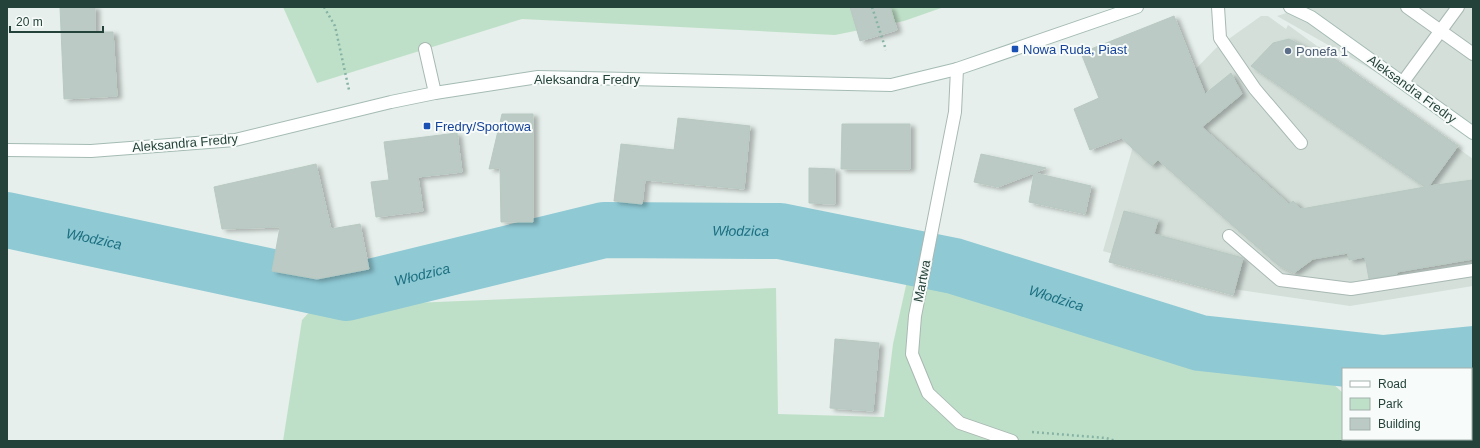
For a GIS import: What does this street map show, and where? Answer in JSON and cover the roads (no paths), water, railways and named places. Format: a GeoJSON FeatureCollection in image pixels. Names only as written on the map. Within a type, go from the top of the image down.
{"type":"FeatureCollection","features":[{"type":"Feature","properties":{"kind":"street","name":"Aleksandra Fredry"},"geometry":{"type":"LineString","coordinates":[[7,150],[91,151],[235,140],[391,102],[435,93],[538,77],[891,84],[957,70],[1137,7]]}},
{"type":"Feature","properties":{"kind":"street"},"geometry":{"type":"LineString","coordinates":[[1218,7],[1220,38],[1255,89],[1301,143]]}},
{"type":"Feature","properties":{"kind":"street","name":"Aleksandra Fredry"},"geometry":{"type":"LineString","coordinates":[[1290,7],[1311,17],[1473,133]]}},
{"type":"Feature","properties":{"kind":"street"},"geometry":{"type":"LineString","coordinates":[[1407,7],[1473,54]]}},
{"type":"Feature","properties":{"kind":"street"},"geometry":{"type":"LineString","coordinates":[[1403,82],[1458,7]]}},
{"type":"Feature","properties":{"kind":"street"},"geometry":{"type":"LineString","coordinates":[[425,49],[435,93]]}},
{"type":"Feature","properties":{"kind":"street","name":"Martwa"},"geometry":{"type":"LineString","coordinates":[[957,70],[955,112],[938,206],[915,316],[912,354],[928,393],[960,423],[1012,441]]}},
{"type":"Feature","properties":{"kind":"street"},"geometry":{"type":"LineString","coordinates":[[1229,236],[1280,280],[1287,281],[1351,289],[1473,270]]}},
{"type":"Feature","properties":{"kind":"waterway","name":"Włodzica"},"geometry":{"type":"LineString","coordinates":[[7,220],[346,293],[604,230],[780,231],[954,266],[1200,343],[1383,363],[1473,354]]}},
{"type":"Feature","properties":{"kind":"place","name":"Nowa Ruda, Piast"},"geometry":{"type":"Point","coordinates":[1015,49]}},
{"type":"Feature","properties":{"kind":"place","name":"Ponefa 1"},"geometry":{"type":"Point","coordinates":[1288,51]}},
{"type":"Feature","properties":{"kind":"place","name":"Fredry/Sportowa"},"geometry":{"type":"Point","coordinates":[427,126]}}]}
